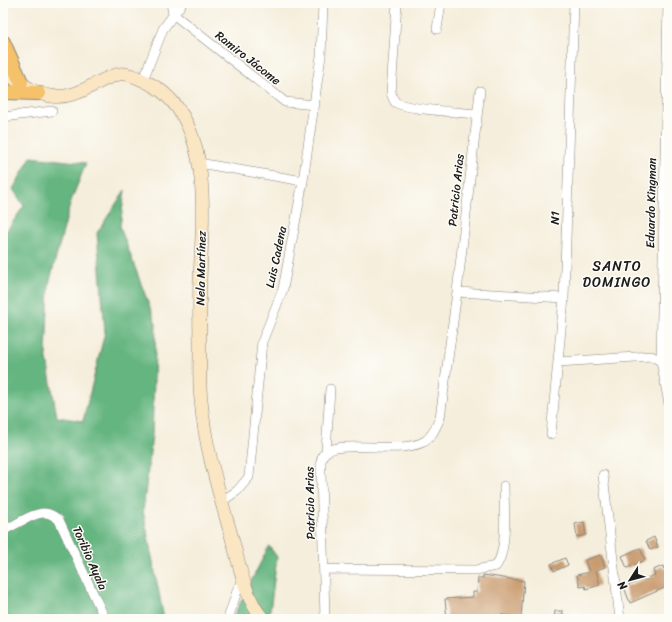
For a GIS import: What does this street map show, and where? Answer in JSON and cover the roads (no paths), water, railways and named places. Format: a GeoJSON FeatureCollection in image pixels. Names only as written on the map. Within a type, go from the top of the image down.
{"type":"FeatureCollection","features":[{"type":"Feature","properties":{"kind":"main road"},"geometry":{"type":"LineString","coordinates":[[3,42],[21,82]]}},
{"type":"Feature","properties":{"kind":"main road","name":"Nela Martínez"},"geometry":{"type":"LineString","coordinates":[[3,71],[38,93],[59,96],[75,94],[118,74],[123,74],[143,80],[164,92],[178,108],[187,125],[199,163],[203,200],[200,292],[200,398],[205,436],[245,582],[255,609],[263,619]]}},
{"type":"Feature","properties":{"kind":"main road"},"geometry":{"type":"LineString","coordinates":[[3,92],[38,93]]}},
{"type":"Feature","properties":{"kind":"street"},"geometry":{"type":"LineString","coordinates":[[171,3],[174,14]]}},
{"type":"Feature","properties":{"kind":"street"},"geometry":{"type":"LineString","coordinates":[[143,80],[162,29],[182,3]]}},
{"type":"Feature","properties":{"kind":"street","name":"Luis Cadena"},"geometry":{"type":"LineString","coordinates":[[222,501],[237,490],[249,477],[262,342],[283,289],[303,181],[321,56],[323,3]]}},
{"type":"Feature","properties":{"kind":"street"},"geometry":{"type":"LineString","coordinates":[[397,3],[391,93],[392,98],[396,102],[411,107],[477,114]]}},
{"type":"Feature","properties":{"kind":"street"},"geometry":{"type":"LineString","coordinates":[[438,29],[442,3]]}},
{"type":"Feature","properties":{"kind":"street","name":"N1"},"geometry":{"type":"LineString","coordinates":[[552,434],[564,298],[574,3]]}},
{"type":"Feature","properties":{"kind":"street","name":"Eduardo Kingman"},"geometry":{"type":"LineString","coordinates":[[668,3],[665,361],[669,404]]}},
{"type":"Feature","properties":{"kind":"street","name":"Ramiro Jácome"},"geometry":{"type":"LineString","coordinates":[[174,14],[285,102],[315,105]]}},
{"type":"Feature","properties":{"kind":"street","name":"Patricio Arias"},"geometry":{"type":"LineString","coordinates":[[325,619],[322,456],[326,451],[341,447],[399,448],[413,446],[426,440],[434,431],[440,418],[457,292],[480,91]]}},
{"type":"Feature","properties":{"kind":"street"},"geometry":{"type":"LineString","coordinates":[[3,117],[52,111]]}},
{"type":"Feature","properties":{"kind":"street"},"geometry":{"type":"LineString","coordinates":[[199,163],[303,181]]}},
{"type":"Feature","properties":{"kind":"street"},"geometry":{"type":"LineString","coordinates":[[457,292],[564,298]]}},
{"type":"Feature","properties":{"kind":"street"},"geometry":{"type":"LineString","coordinates":[[558,362],[651,356],[665,361]]}},
{"type":"Feature","properties":{"kind":"street"},"geometry":{"type":"LineString","coordinates":[[326,451],[330,389]]}},
{"type":"Feature","properties":{"kind":"street"},"geometry":{"type":"LineString","coordinates":[[603,475],[620,619]]}},
{"type":"Feature","properties":{"kind":"street"},"geometry":{"type":"LineString","coordinates":[[324,569],[476,570],[496,566],[501,559],[503,544],[504,486]]}},
{"type":"Feature","properties":{"kind":"street","name":"Toribio Ayala"},"geometry":{"type":"LineString","coordinates":[[3,531],[36,515],[45,513],[53,515],[59,520],[105,619]]}},
{"type":"Feature","properties":{"kind":"street"},"geometry":{"type":"LineString","coordinates":[[228,619],[238,588],[245,582]]}},
{"type":"Feature","properties":{"kind":"district","name":"SANTO DOMINGO"},"geometry":{"type":"Point","coordinates":[617,274]}}]}
